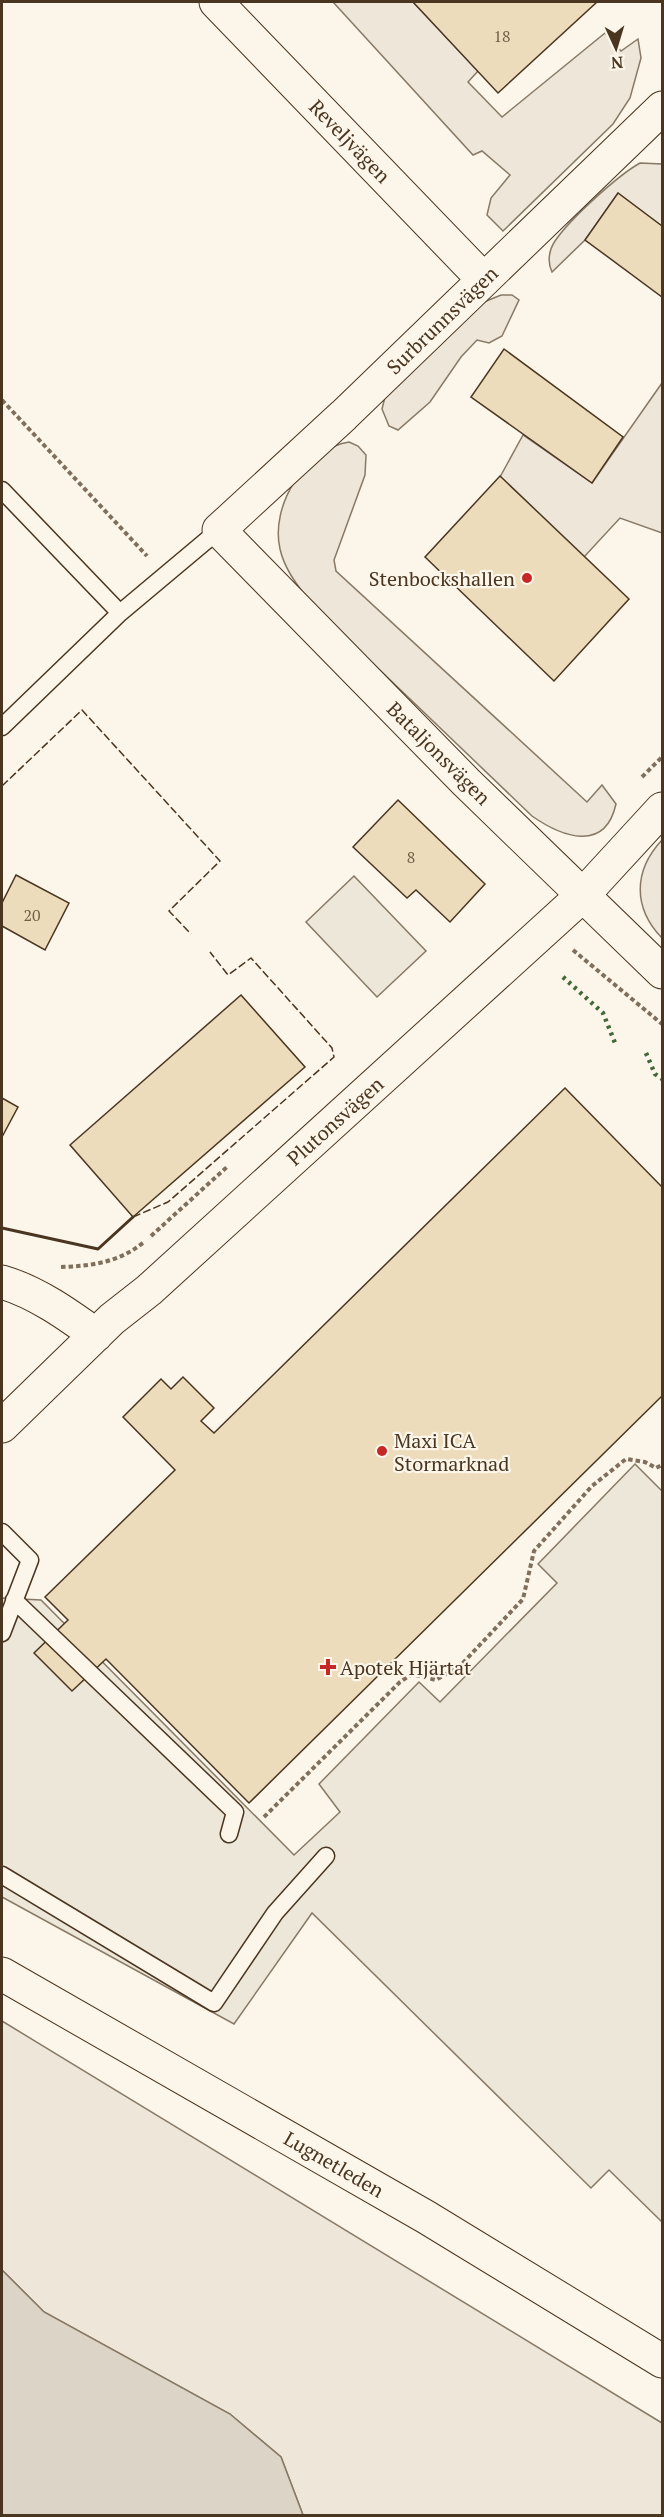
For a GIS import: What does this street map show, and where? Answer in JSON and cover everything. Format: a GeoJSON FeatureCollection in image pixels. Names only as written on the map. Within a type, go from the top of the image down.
{"type":"FeatureCollection","features":[{"type":"Feature","properties":{"kind":"main road","name":"Reveljvägen"},"geometry":{"type":"LineString","coordinates":[[216,2],[484,280]]}},
{"type":"Feature","properties":{"kind":"main road","name":"Surbrunnsvägen"},"geometry":{"type":"LineString","coordinates":[[219,530],[663,108]]}},
{"type":"Feature","properties":{"kind":"main road","name":"Bataljonsvägen"},"geometry":{"type":"LineString","coordinates":[[219,530],[582,896],[663,972]]}},
{"type":"Feature","properties":{"kind":"main road","name":"Plutonsvägen"},"geometry":{"type":"LineString","coordinates":[[2,1426],[96,1335],[149,1290],[582,896],[663,809]]}},
{"type":"Feature","properties":{"kind":"main road"},"geometry":{"type":"LineString","coordinates":[[2,1282],[17,1286],[63,1311],[96,1335]]}},
{"type":"Feature","properties":{"kind":"main road","name":"Lugnetleden"},"geometry":{"type":"LineString","coordinates":[[2,1974],[426,2217],[663,2361]]}},
{"type":"Feature","properties":{"kind":"lane"},"geometry":{"type":"LineString","coordinates":[[2,490],[120,613]]}},
{"type":"Feature","properties":{"kind":"lane"},"geometry":{"type":"LineString","coordinates":[[2,727],[120,613],[219,530]]}},
{"type":"Feature","properties":{"kind":"lane"},"geometry":{"type":"LineString","coordinates":[[2,1532],[30,1560],[2,1633]]}},
{"type":"Feature","properties":{"kind":"lane"},"geometry":{"type":"LineString","coordinates":[[14,1600],[235,1812],[229,1834]]}},
{"type":"Feature","properties":{"kind":"lane"},"geometry":{"type":"LineString","coordinates":[[2,1875],[214,2003],[275,1913],[326,1856]]}},
{"type":"Feature","properties":{"kind":"path"},"geometry":{"type":"LineString","coordinates":[[2,400],[166,576]]}},
{"type":"Feature","properties":{"kind":"path"},"geometry":{"type":"LineString","coordinates":[[637,782],[663,757]]}},
{"type":"Feature","properties":{"kind":"path"},"geometry":{"type":"LineString","coordinates":[[549,926],[574,951],[663,1024]]}},
{"type":"Feature","properties":{"kind":"path"},"geometry":{"type":"LineString","coordinates":[[54,1267],[87,1266],[128,1255],[229,1165]]}},
{"type":"Feature","properties":{"kind":"path"},"geometry":{"type":"LineString","coordinates":[[229,1834],[240,1840],[400,1682],[412,1674],[436,1680],[460,1666],[523,1599],[534,1551],[592,1486],[626,1460],[645,1462],[656,1468],[663,1465]]}},
{"type":"Feature","properties":{"kind":"shaded area"},"geometry":{"type":"Polygon","coordinates":[[[333,2],[413,2],[478,71],[468,82],[502,117],[605,33],[621,51],[638,39],[641,58],[630,98],[613,124],[503,231],[487,215],[491,198],[510,175],[482,151],[473,155],[333,2]]]}},
{"type":"Feature","properties":{"kind":"shaded area"},"geometry":{"type":"Polygon","coordinates":[[[640,163],[662,164],[662,226],[618,193],[585,240],[552,272],[549,260],[551,248],[562,232],[582,210],[640,163]]]}},
{"type":"Feature","properties":{"kind":"shaded area"},"geometry":{"type":"Polygon","coordinates":[[[501,295],[512,295],[519,300],[502,336],[489,343],[477,340],[461,357],[430,402],[398,430],[389,426],[382,409],[385,397],[484,302],[501,295]]]}},
{"type":"Feature","properties":{"kind":"shaded area"},"geometry":{"type":"Polygon","coordinates":[[[662,383],[662,533],[620,518],[584,557],[500,477],[523,435],[592,483],[662,383]]]}},
{"type":"Feature","properties":{"kind":"shaded area"},"geometry":{"type":"Polygon","coordinates":[[[349,442],[358,446],[366,455],[365,475],[334,560],[336,571],[587,802],[602,785],[616,804],[610,819],[602,830],[592,835],[569,834],[556,830],[532,816],[312,605],[293,578],[282,557],[278,532],[280,515],[286,498],[294,482],[318,456],[333,447],[349,442]]]}},
{"type":"Feature","properties":{"kind":"shaded area"},"geometry":{"type":"Polygon","coordinates":[[[662,840],[662,938],[646,914],[640,889],[646,864],[662,840]]]}},
{"type":"Feature","properties":{"kind":"shaded area"},"geometry":{"type":"Polygon","coordinates":[[[354,876],[426,951],[377,997],[306,922],[354,876]]]}},
{"type":"Feature","properties":{"kind":"shaded area"},"geometry":{"type":"Polygon","coordinates":[[[635,1464],[662,1491],[662,2222],[609,2170],[591,2188],[312,1913],[234,2024],[2,1897],[2,1598],[41,1600],[294,1855],[340,1812],[319,1784],[419,1682],[440,1702],[557,1583],[538,1564],[635,1464]]]}},
{"type":"Feature","properties":{"kind":"shaded area"},"geometry":{"type":"Polygon","coordinates":[[[2,2021],[662,2423],[662,2515],[303,2515],[281,2457],[230,2414],[44,2312],[2,2270],[2,2021]]]}},
{"type":"Feature","properties":{"kind":"shaded area"},"geometry":{"type":"Polygon","coordinates":[[[2,2270],[44,2312],[230,2414],[281,2457],[303,2515],[2,2515],[2,2270]]]}},
{"type":"Feature","properties":{"kind":"building"},"geometry":{"type":"Polygon","coordinates":[[[413,2],[597,2],[498,93],[413,2]]]}},
{"type":"Feature","properties":{"kind":"building"},"geometry":{"type":"Polygon","coordinates":[[[618,193],[662,226],[662,297],[585,240],[618,193]]]}},
{"type":"Feature","properties":{"kind":"building"},"geometry":{"type":"Polygon","coordinates":[[[504,349],[623,437],[592,483],[471,397],[504,349]]]}},
{"type":"Feature","properties":{"kind":"building","name":"Stenbockshallen"},"geometry":{"type":"Polygon","coordinates":[[[500,476],[629,599],[554,681],[425,557],[500,476]]]}},
{"type":"Feature","properties":{"kind":"building"},"geometry":{"type":"Polygon","coordinates":[[[398,800],[485,884],[450,922],[416,890],[407,898],[353,847],[398,800]]]}},
{"type":"Feature","properties":{"kind":"building"},"geometry":{"type":"Polygon","coordinates":[[[16,875],[69,903],[45,950],[2,926],[2,903],[16,875]]]}},
{"type":"Feature","properties":{"kind":"building"},"geometry":{"type":"Polygon","coordinates":[[[241,995],[305,1067],[133,1217],[70,1145],[241,995]]]}},
{"type":"Feature","properties":{"kind":"building","name":"Maxi ICA Stormarknad"},"geometry":{"type":"Polygon","coordinates":[[[565,1088],[662,1187],[662,1396],[249,1803],[106,1659],[72,1691],[34,1653],[68,1620],[45,1597],[175,1470],[123,1417],[161,1379],[171,1389],[183,1377],[214,1408],[201,1421],[214,1433],[565,1088]]]}},
{"type":"Feature","properties":{"kind":"building"},"geometry":{"type":"Polygon","coordinates":[[[2,1098],[18,1107],[2,1137],[2,1098]]]}},
{"type":"Feature","properties":{"kind":"hedge"},"geometry":{"type":"LineString","coordinates":[[563,977],[603,1013],[615,1043]]}},
{"type":"Feature","properties":{"kind":"hedge"},"geometry":{"type":"LineString","coordinates":[[646,1053],[655,1074],[662,1079]]}},
{"type":"Feature","properties":{"kind":"fence"},"geometry":{"type":"LineString","coordinates":[[2,786],[82,710],[220,861],[169,911],[191,934]]}},
{"type":"Feature","properties":{"kind":"fence"},"geometry":{"type":"LineString","coordinates":[[133,1217],[168,1202],[334,1057],[332,1048],[251,958],[228,975],[210,952]]}},
{"type":"Feature","properties":{"kind":"wall"},"geometry":{"type":"LineString","coordinates":[[2,1228],[98,1249],[133,1217]]}},
{"type":"Feature","properties":{"kind":"place","name":"Stenbockshallen"},"geometry":{"type":"Point","coordinates":[527,578]}},
{"type":"Feature","properties":{"kind":"place","name":"Maxi ICA Stormarknad"},"geometry":{"type":"Point","coordinates":[382,1451]}},
{"type":"Feature","properties":{"kind":"place","name":"Apotek Hjärtat"},"geometry":{"type":"Point","coordinates":[328,1667]}}]}
